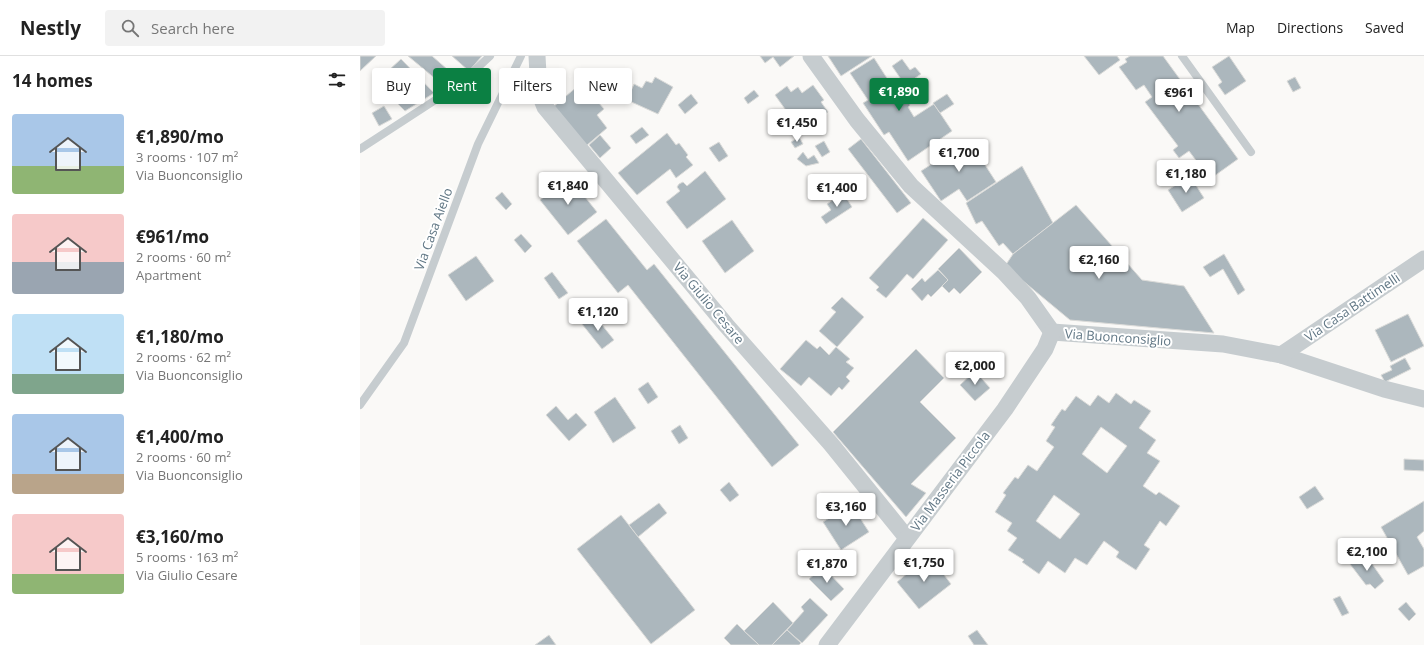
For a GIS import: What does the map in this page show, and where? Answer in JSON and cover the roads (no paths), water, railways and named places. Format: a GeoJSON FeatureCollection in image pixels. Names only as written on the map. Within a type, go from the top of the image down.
{"type":"FeatureCollection","features":[{"type":"Feature","properties":{"kind":"street","name":"Via Giulio Cesare"},"geometry":{"type":"LineString","coordinates":[[537,56],[539,92],[545,107],[726,325],[831,444],[907,538]]}},
{"type":"Feature","properties":{"kind":"street","name":"Via Buonconsiglio"},"geometry":{"type":"LineString","coordinates":[[811,56],[858,120],[911,186],[1004,272],[1028,298],[1052,332],[1223,344],[1281,355],[1384,389],[1424,399]]}},
{"type":"Feature","properties":{"kind":"street","name":"Via Casa Battimelli"},"geometry":{"type":"LineString","coordinates":[[1281,355],[1424,259]]}},
{"type":"Feature","properties":{"kind":"street","name":"Via Masseria Piccola"},"geometry":{"type":"LineString","coordinates":[[827,645],[1005,409],[1045,349],[1052,332]]}},
{"type":"Feature","properties":{"kind":"lane"},"geometry":{"type":"LineString","coordinates":[[360,149],[460,84],[490,56]]}},
{"type":"Feature","properties":{"kind":"lane","name":"Via Casa Aiello"},"geometry":{"type":"LineString","coordinates":[[360,406],[404,343],[478,144],[521,56]]}},
{"type":"Feature","properties":{"kind":"lane"},"geometry":{"type":"LineString","coordinates":[[1182,56],[1251,152]]}}]}
